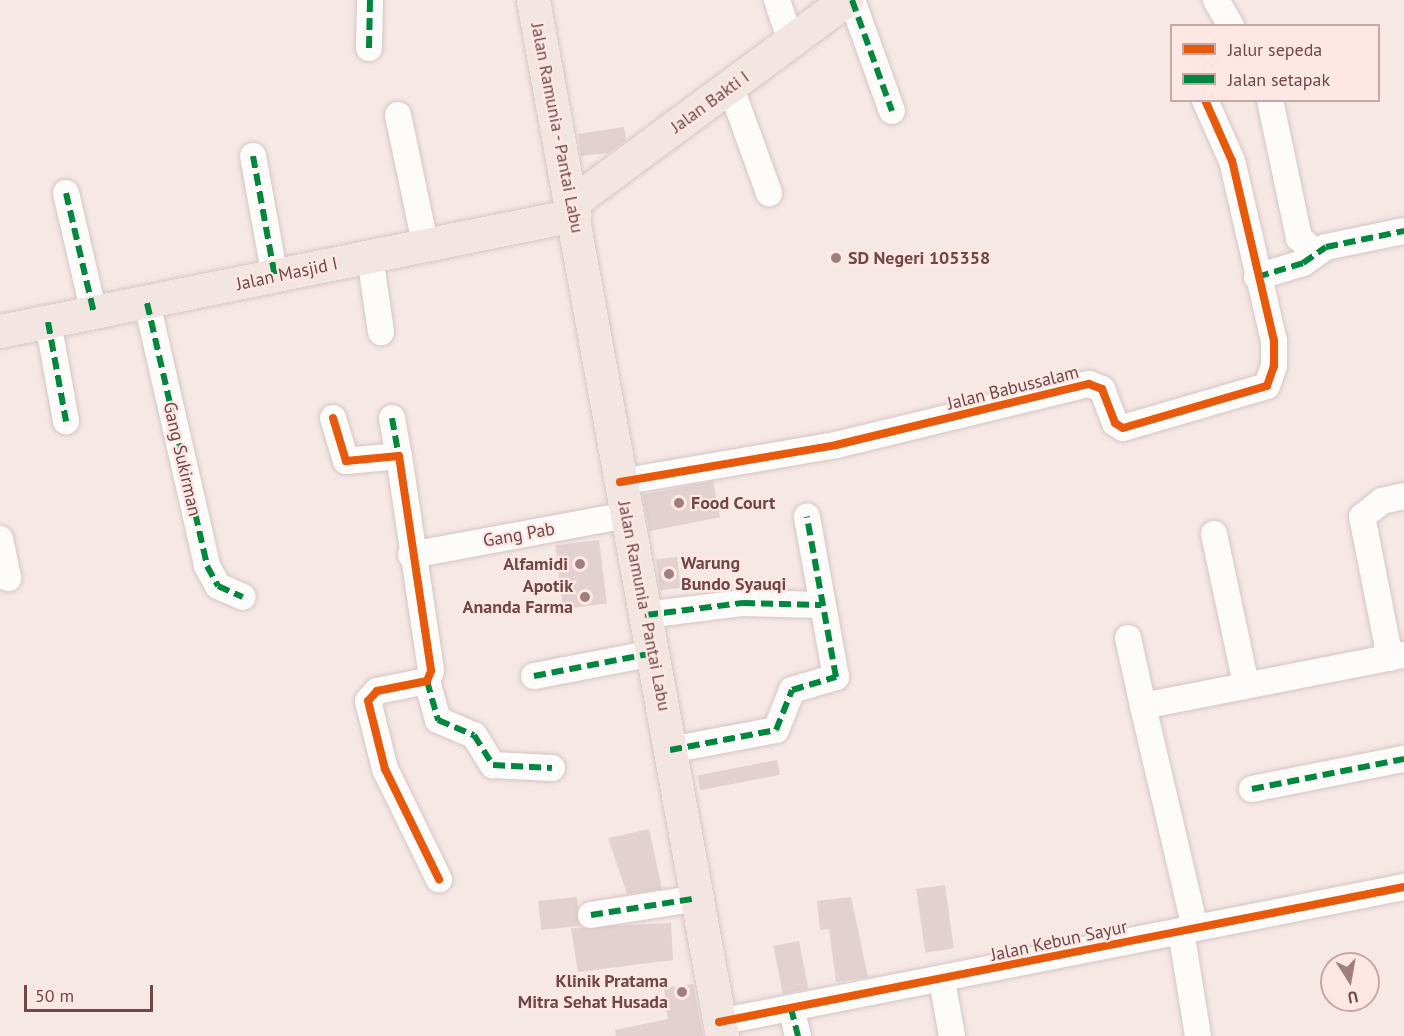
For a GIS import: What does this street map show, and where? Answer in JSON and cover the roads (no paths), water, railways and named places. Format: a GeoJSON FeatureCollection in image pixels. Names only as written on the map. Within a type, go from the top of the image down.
{"type":"FeatureCollection","features":[{"type":"Feature","properties":{"kind":"main road","name":"Jalan Ramunia - Pantai Labu"},"geometry":{"type":"LineString","coordinates":[[532,0],[573,208],[620,482],[698,898],[720,1029]]}},
{"type":"Feature","properties":{"kind":"main road","name":"Jalan Bakti I"},"geometry":{"type":"LineString","coordinates":[[573,208],[846,0]]}},
{"type":"Feature","properties":{"kind":"main road","name":"Jalan Masjid I"},"geometry":{"type":"LineString","coordinates":[[0,331],[370,257],[426,248],[573,208]]}},
{"type":"Feature","properties":{"kind":"street"},"geometry":{"type":"LineString","coordinates":[[369,48],[370,0]]}},
{"type":"Feature","properties":{"kind":"street"},"geometry":{"type":"LineString","coordinates":[[777,0],[791,42]]}},
{"type":"Feature","properties":{"kind":"street"},"geometry":{"type":"LineString","coordinates":[[852,0],[892,111]]}},
{"type":"Feature","properties":{"kind":"street"},"geometry":{"type":"LineString","coordinates":[[1216,0],[1230,24]]}},
{"type":"Feature","properties":{"kind":"street"},"geometry":{"type":"LineString","coordinates":[[730,88],[769,193]]}},
{"type":"Feature","properties":{"kind":"street","name":"Jalan Babussalam"},"geometry":{"type":"LineString","coordinates":[[620,482],[836,445],[1089,384],[1102,389],[1115,423],[1122,428],[1259,390],[1271,380],[1274,341],[1257,277],[1232,161],[1205,102]]}},
{"type":"Feature","properties":{"kind":"street"},"geometry":{"type":"LineString","coordinates":[[1270,102],[1299,238],[1314,251]]}},
{"type":"Feature","properties":{"kind":"street"},"geometry":{"type":"LineString","coordinates":[[398,115],[426,248]]}},
{"type":"Feature","properties":{"kind":"street"},"geometry":{"type":"LineString","coordinates":[[253,156],[275,277]]}},
{"type":"Feature","properties":{"kind":"street"},"geometry":{"type":"LineString","coordinates":[[66,193],[94,313]]}},
{"type":"Feature","properties":{"kind":"street"},"geometry":{"type":"LineString","coordinates":[[1257,277],[1303,262],[1314,251],[1404,231]]}},
{"type":"Feature","properties":{"kind":"street"},"geometry":{"type":"LineString","coordinates":[[370,257],[381,332]]}},
{"type":"Feature","properties":{"kind":"street","name":"Gang Sukirman"},"geometry":{"type":"LineString","coordinates":[[147,303],[207,566],[218,586],[243,597]]}},
{"type":"Feature","properties":{"kind":"street"},"geometry":{"type":"LineString","coordinates":[[48,322],[66,421]]}},
{"type":"Feature","properties":{"kind":"street"},"geometry":{"type":"LineString","coordinates":[[333,418],[348,463],[399,456]]}},
{"type":"Feature","properties":{"kind":"street"},"geometry":{"type":"LineString","coordinates":[[392,418],[411,555],[431,671],[427,681],[438,720],[474,735],[493,765],[552,768]]}},
{"type":"Feature","properties":{"kind":"street"},"geometry":{"type":"LineString","coordinates":[[1143,706],[1397,657],[1362,517],[1375,505],[1404,496]]}},
{"type":"Feature","properties":{"kind":"street","name":"Gang Pab"},"geometry":{"type":"LineString","coordinates":[[411,555],[626,515]]}},
{"type":"Feature","properties":{"kind":"street"},"geometry":{"type":"LineString","coordinates":[[670,750],[776,730],[792,690],[837,677],[821,605],[807,517]]}},
{"type":"Feature","properties":{"kind":"street"},"geometry":{"type":"LineString","coordinates":[[1214,534],[1246,685]]}},
{"type":"Feature","properties":{"kind":"street"},"geometry":{"type":"LineString","coordinates":[[0,539],[8,578]]}},
{"type":"Feature","properties":{"kind":"street"},"geometry":{"type":"LineString","coordinates":[[646,615],[743,603],[821,605]]}},
{"type":"Feature","properties":{"kind":"street"},"geometry":{"type":"LineString","coordinates":[[1128,638],[1188,929],[1198,1036]]}},
{"type":"Feature","properties":{"kind":"street"},"geometry":{"type":"LineString","coordinates":[[534,676],[653,653]]}},
{"type":"Feature","properties":{"kind":"street"},"geometry":{"type":"LineString","coordinates":[[427,681],[376,691],[368,701],[385,769],[439,879]]}},
{"type":"Feature","properties":{"kind":"street"},"geometry":{"type":"LineString","coordinates":[[1252,789],[1404,759]]}},
{"type":"Feature","properties":{"kind":"street","name":"Jalan Kebun Sayur"},"geometry":{"type":"LineString","coordinates":[[720,1029],[791,1008],[1404,887]]}},
{"type":"Feature","properties":{"kind":"street"},"geometry":{"type":"LineString","coordinates":[[591,915],[698,898]]}},
{"type":"Feature","properties":{"kind":"street"},"geometry":{"type":"LineString","coordinates":[[942,980],[952,1036]]}},
{"type":"Feature","properties":{"kind":"street"},"geometry":{"type":"LineString","coordinates":[[791,1008],[798,1036]]}},
{"type":"Feature","properties":{"kind":"place","name":"SD Negeri 105358"},"geometry":{"type":"Point","coordinates":[836,258]}},
{"type":"Feature","properties":{"kind":"place","name":"Food Court"},"geometry":{"type":"Point","coordinates":[679,503]}},
{"type":"Feature","properties":{"kind":"place","name":"Alfamidi"},"geometry":{"type":"Point","coordinates":[580,564]}},
{"type":"Feature","properties":{"kind":"place","name":"Warung Bundo Syauqi"},"geometry":{"type":"Point","coordinates":[669,574]}},
{"type":"Feature","properties":{"kind":"place","name":"Apotik Ananda Farma"},"geometry":{"type":"Point","coordinates":[585,597]}},
{"type":"Feature","properties":{"kind":"place","name":"Klinik Pratama Mitra Sehat Husada"},"geometry":{"type":"Point","coordinates":[682,992]}}]}
